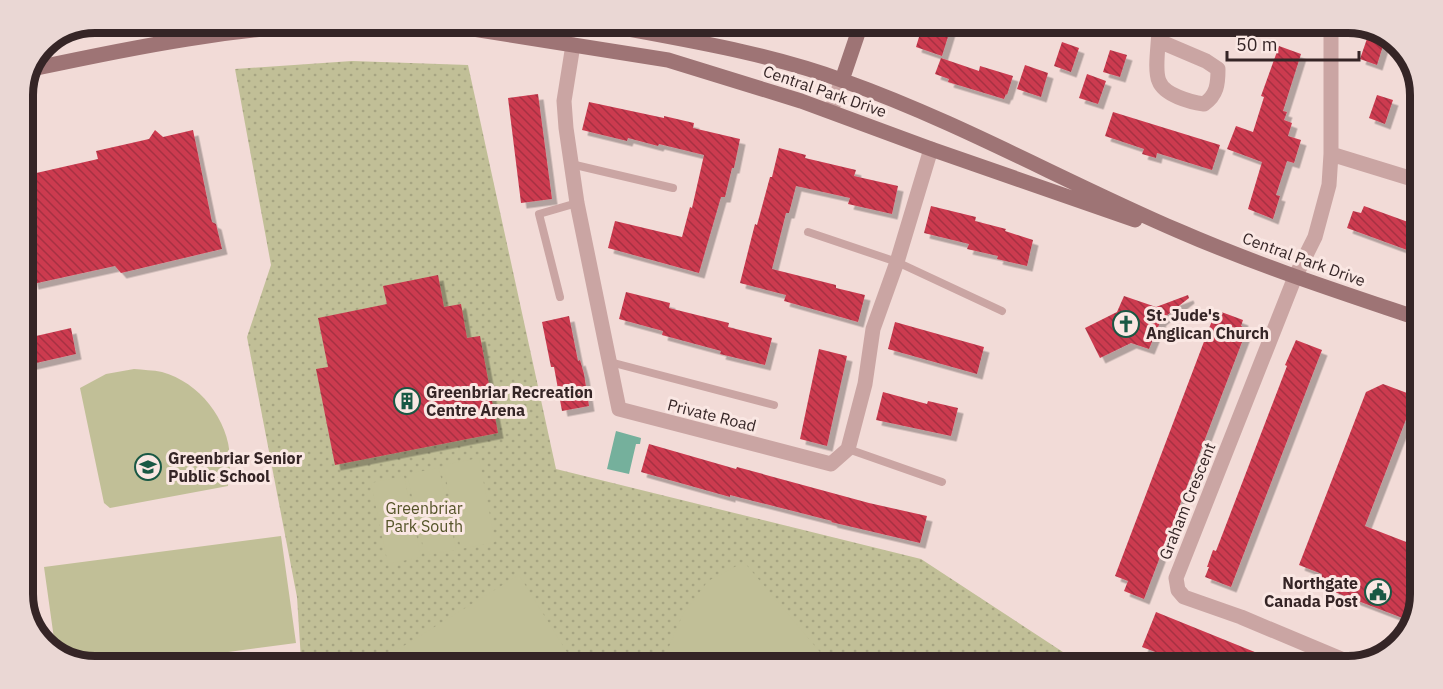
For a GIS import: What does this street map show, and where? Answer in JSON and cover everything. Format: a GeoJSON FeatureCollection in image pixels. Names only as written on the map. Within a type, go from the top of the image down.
{"type":"FeatureCollection","features":[{"type":"Feature","properties":{"kind":"street"},"geometry":{"type":"LineString","coordinates":[[39,67],[221,33]]}},
{"type":"Feature","properties":{"kind":"street","name":"Central Park Drive"},"geometry":{"type":"LineString","coordinates":[[502,33],[668,60],[789,96],[931,149],[1127,217],[1180,232]]}},
{"type":"Feature","properties":{"kind":"street","name":"Central Park Drive"},"geometry":{"type":"LineString","coordinates":[[643,33],[753,54],[842,80],[896,101],[1180,232],[1295,277],[1410,316]]}},
{"type":"Feature","properties":{"kind":"street"},"geometry":{"type":"LineString","coordinates":[[831,111],[858,33]]}},
{"type":"Feature","properties":{"kind":"street","name":"Graham Crescent"},"geometry":{"type":"LineString","coordinates":[[1332,33],[1329,185],[1315,237],[1295,277],[1176,578],[1178,590],[1184,597],[1241,617],[1334,656]]}},
{"type":"Feature","properties":{"kind":"street"},"geometry":{"type":"LineString","coordinates":[[1159,35],[1218,69],[1218,81],[1212,98],[1204,104],[1192,102],[1165,89],[1159,81],[1159,35]]}},
{"type":"Feature","properties":{"kind":"street","name":"Private Road"},"geometry":{"type":"LineString","coordinates":[[573,45],[564,101],[571,164],[619,409],[831,464],[848,449]]}},
{"type":"Feature","properties":{"kind":"street"},"geometry":{"type":"LineString","coordinates":[[848,449],[865,384],[873,329],[897,262],[931,149]]}},
{"type":"Feature","properties":{"kind":"street"},"geometry":{"type":"LineString","coordinates":[[1331,154],[1410,178]]}},
{"type":"Feature","properties":{"kind":"lane"},"geometry":{"type":"LineString","coordinates":[[571,164],[673,188]]}},
{"type":"Feature","properties":{"kind":"lane"},"geometry":{"type":"LineString","coordinates":[[560,297],[539,214],[577,203]]}},
{"type":"Feature","properties":{"kind":"lane"},"geometry":{"type":"LineString","coordinates":[[808,232],[897,262],[1002,311]]}},
{"type":"Feature","properties":{"kind":"lane"},"geometry":{"type":"LineString","coordinates":[[608,361],[774,405]]}},
{"type":"Feature","properties":{"kind":"lane"},"geometry":{"type":"LineString","coordinates":[[848,449],[942,482]]}},
{"type":"Feature","properties":{"kind":"green space","name":"Greenbriar Park South"},"geometry":{"type":"Polygon","coordinates":[[[352,61],[468,65],[556,469],[921,559],[1067,656],[301,656],[297,597],[247,337],[271,265],[235,69],[352,61]]]}},
{"type":"Feature","properties":{"kind":"green space"},"geometry":{"type":"Polygon","coordinates":[[[134,369],[159,371],[176,377],[188,384],[210,404],[224,430],[228,444],[230,461],[228,486],[110,508],[104,503],[80,388],[106,374],[134,369]]]}},
{"type":"Feature","properties":{"kind":"green space"},"geometry":{"type":"Polygon","coordinates":[[[479,458],[495,542],[461,549],[443,465],[479,458]]]}},
{"type":"Feature","properties":{"kind":"green space"},"geometry":{"type":"Polygon","coordinates":[[[439,468],[456,550],[425,555],[407,474],[439,468]]]}},
{"type":"Feature","properties":{"kind":"green space"},"geometry":{"type":"Polygon","coordinates":[[[404,476],[421,557],[388,564],[371,483],[404,476]]]}},
{"type":"Feature","properties":{"kind":"green space"},"geometry":{"type":"Polygon","coordinates":[[[281,536],[296,643],[199,656],[83,655],[64,648],[54,641],[44,567],[281,536]]]}},
{"type":"Feature","properties":{"kind":"green space"},"geometry":{"type":"Polygon","coordinates":[[[744,562],[823,656],[665,656],[683,614],[708,581],[744,562]]]}},
{"type":"Feature","properties":{"kind":"green space"},"geometry":{"type":"Polygon","coordinates":[[[519,575],[569,656],[387,656],[519,575]]]}},
{"type":"Feature","properties":{"kind":"shaded area"},"geometry":{"type":"Polygon","coordinates":[[[616,431],[641,438],[640,444],[636,444],[629,474],[607,469],[616,431]]]}},
{"type":"Feature","properties":{"kind":"building"},"geometry":{"type":"Polygon","coordinates":[[[920,33],[949,33],[942,56],[916,47],[920,33]]]}},
{"type":"Feature","properties":{"kind":"building"},"geometry":{"type":"Polygon","coordinates":[[[1368,37],[1383,44],[1377,65],[1360,59],[1368,37]]]}},
{"type":"Feature","properties":{"kind":"building"},"geometry":{"type":"Polygon","coordinates":[[[1062,42],[1079,48],[1071,72],[1054,66],[1062,42]]]}},
{"type":"Feature","properties":{"kind":"building"},"geometry":{"type":"Polygon","coordinates":[[[1279,46],[1301,54],[1283,111],[1287,112],[1284,120],[1292,123],[1288,136],[1301,140],[1294,163],[1287,161],[1276,195],[1280,196],[1273,219],[1248,209],[1262,162],[1227,149],[1236,126],[1253,132],[1264,97],[1261,96],[1279,46]]]}},
{"type":"Feature","properties":{"kind":"building"},"geometry":{"type":"Polygon","coordinates":[[[1110,50],[1127,55],[1120,77],[1103,72],[1110,50]]]}},
{"type":"Feature","properties":{"kind":"building"},"geometry":{"type":"Polygon","coordinates":[[[941,58],[979,71],[980,66],[1013,76],[1007,95],[1004,99],[948,82],[949,79],[935,74],[941,58]]]}},
{"type":"Feature","properties":{"kind":"building"},"geometry":{"type":"Polygon","coordinates":[[[1025,65],[1048,73],[1041,97],[1017,89],[1025,65]]]}},
{"type":"Feature","properties":{"kind":"building"},"geometry":{"type":"Polygon","coordinates":[[[1087,74],[1106,81],[1098,104],[1079,98],[1087,74]]]}},
{"type":"Feature","properties":{"kind":"building"},"geometry":{"type":"Polygon","coordinates":[[[538,94],[552,199],[521,203],[508,98],[538,94]]]}},
{"type":"Feature","properties":{"kind":"building"},"geometry":{"type":"Polygon","coordinates":[[[1377,95],[1393,100],[1385,124],[1369,118],[1377,95]]]}},
{"type":"Feature","properties":{"kind":"building"},"geometry":{"type":"Polygon","coordinates":[[[589,102],[694,123],[693,128],[740,139],[734,168],[732,168],[725,197],[721,197],[699,273],[608,248],[615,221],[682,237],[690,207],[692,208],[704,155],[582,130],[589,102]]]}},
{"type":"Feature","properties":{"kind":"building"},"geometry":{"type":"Polygon","coordinates":[[[1113,112],[1220,145],[1212,170],[1157,153],[1156,158],[1142,154],[1144,149],[1105,136],[1113,112]]]}},
{"type":"Feature","properties":{"kind":"building"},"geometry":{"type":"Polygon","coordinates":[[[155,130],[163,137],[193,130],[212,222],[216,224],[222,249],[121,273],[115,266],[33,284],[33,174],[98,159],[96,151],[149,139],[155,130]]]}},
{"type":"Feature","properties":{"kind":"building"},"geometry":{"type":"Polygon","coordinates":[[[779,148],[806,155],[805,158],[856,170],[854,176],[898,186],[892,214],[848,204],[850,198],[796,186],[789,213],[786,213],[772,269],[836,285],[836,288],[865,295],[858,322],[784,301],[786,295],[740,283],[755,224],[757,225],[779,148]]]}},
{"type":"Feature","properties":{"kind":"building"},"geometry":{"type":"Polygon","coordinates":[[[931,206],[976,217],[975,221],[1006,229],[1005,231],[1033,240],[1027,266],[967,249],[969,244],[924,233],[931,206]]]}},
{"type":"Feature","properties":{"kind":"building"},"geometry":{"type":"Polygon","coordinates":[[[1364,206],[1410,223],[1410,251],[1347,228],[1353,211],[1361,213],[1364,206]]]}},
{"type":"Feature","properties":{"kind":"building","name":"Greenbriar Recreation Centre Arena"},"geometry":{"type":"Polygon","coordinates":[[[438,275],[444,307],[461,304],[467,338],[480,336],[498,433],[335,465],[316,369],[328,367],[318,318],[387,304],[383,286],[438,275]]]}},
{"type":"Feature","properties":{"kind":"building"},"geometry":{"type":"Polygon","coordinates":[[[626,292],[670,303],[669,308],[729,323],[728,327],[772,338],[765,365],[720,354],[721,351],[662,335],[663,331],[619,319],[626,292]]]}},
{"type":"Feature","properties":{"kind":"building","name":"St. Jude's Anglican Church"},"geometry":{"type":"Polygon","coordinates":[[[1188,295],[1189,298],[1161,320],[1149,349],[1131,343],[1100,358],[1085,328],[1117,312],[1124,296],[1156,307],[1188,295]]]}},
{"type":"Feature","properties":{"kind":"building"},"geometry":{"type":"Polygon","coordinates":[[[1216,310],[1243,320],[1241,326],[1247,329],[1144,599],[1124,591],[1128,581],[1115,576],[1216,310]]]}},
{"type":"Feature","properties":{"kind":"building"},"geometry":{"type":"Polygon","coordinates":[[[569,316],[578,361],[580,360],[584,374],[589,406],[562,411],[554,367],[551,367],[542,322],[569,316]]]}},
{"type":"Feature","properties":{"kind":"building"},"geometry":{"type":"Polygon","coordinates":[[[895,322],[984,347],[977,374],[888,349],[895,322]]]}},
{"type":"Feature","properties":{"kind":"building"},"geometry":{"type":"Polygon","coordinates":[[[71,328],[76,354],[33,364],[33,337],[71,328]]]}},
{"type":"Feature","properties":{"kind":"building"},"geometry":{"type":"Polygon","coordinates":[[[1296,340],[1322,350],[1231,587],[1205,577],[1209,567],[1207,567],[1213,550],[1216,551],[1296,340]]]}},
{"type":"Feature","properties":{"kind":"building"},"geometry":{"type":"Polygon","coordinates":[[[819,349],[847,356],[827,446],[800,439],[819,349]]]}},
{"type":"Feature","properties":{"kind":"building"},"geometry":{"type":"Polygon","coordinates":[[[1383,384],[1410,394],[1410,409],[1365,526],[1410,543],[1410,594],[1405,619],[1332,591],[1334,588],[1319,582],[1322,574],[1299,565],[1366,392],[1383,384]]]}},
{"type":"Feature","properties":{"kind":"building"},"geometry":{"type":"Polygon","coordinates":[[[883,392],[927,404],[928,401],[958,408],[951,436],[876,420],[883,392]]]}},
{"type":"Feature","properties":{"kind":"building"},"geometry":{"type":"Polygon","coordinates":[[[649,444],[736,469],[737,467],[869,503],[927,516],[920,543],[730,495],[730,497],[641,472],[649,444]]]}},
{"type":"Feature","properties":{"kind":"building"},"geometry":{"type":"Polygon","coordinates":[[[1156,612],[1265,656],[1166,656],[1142,647],[1156,612]]]}},
{"type":"Feature","properties":{"kind":"place","name":"St. Jude's Anglican Church"},"geometry":{"type":"Point","coordinates":[1126,324]}},
{"type":"Feature","properties":{"kind":"place","name":"Greenbriar Recreation Centre Arena"},"geometry":{"type":"Point","coordinates":[407,401]}},
{"type":"Feature","properties":{"kind":"place","name":"Greenbriar Senior Public School"},"geometry":{"type":"Point","coordinates":[148,467]}},
{"type":"Feature","properties":{"kind":"place","name":"Northgate Canada Post"},"geometry":{"type":"Point","coordinates":[1378,592]}}]}
